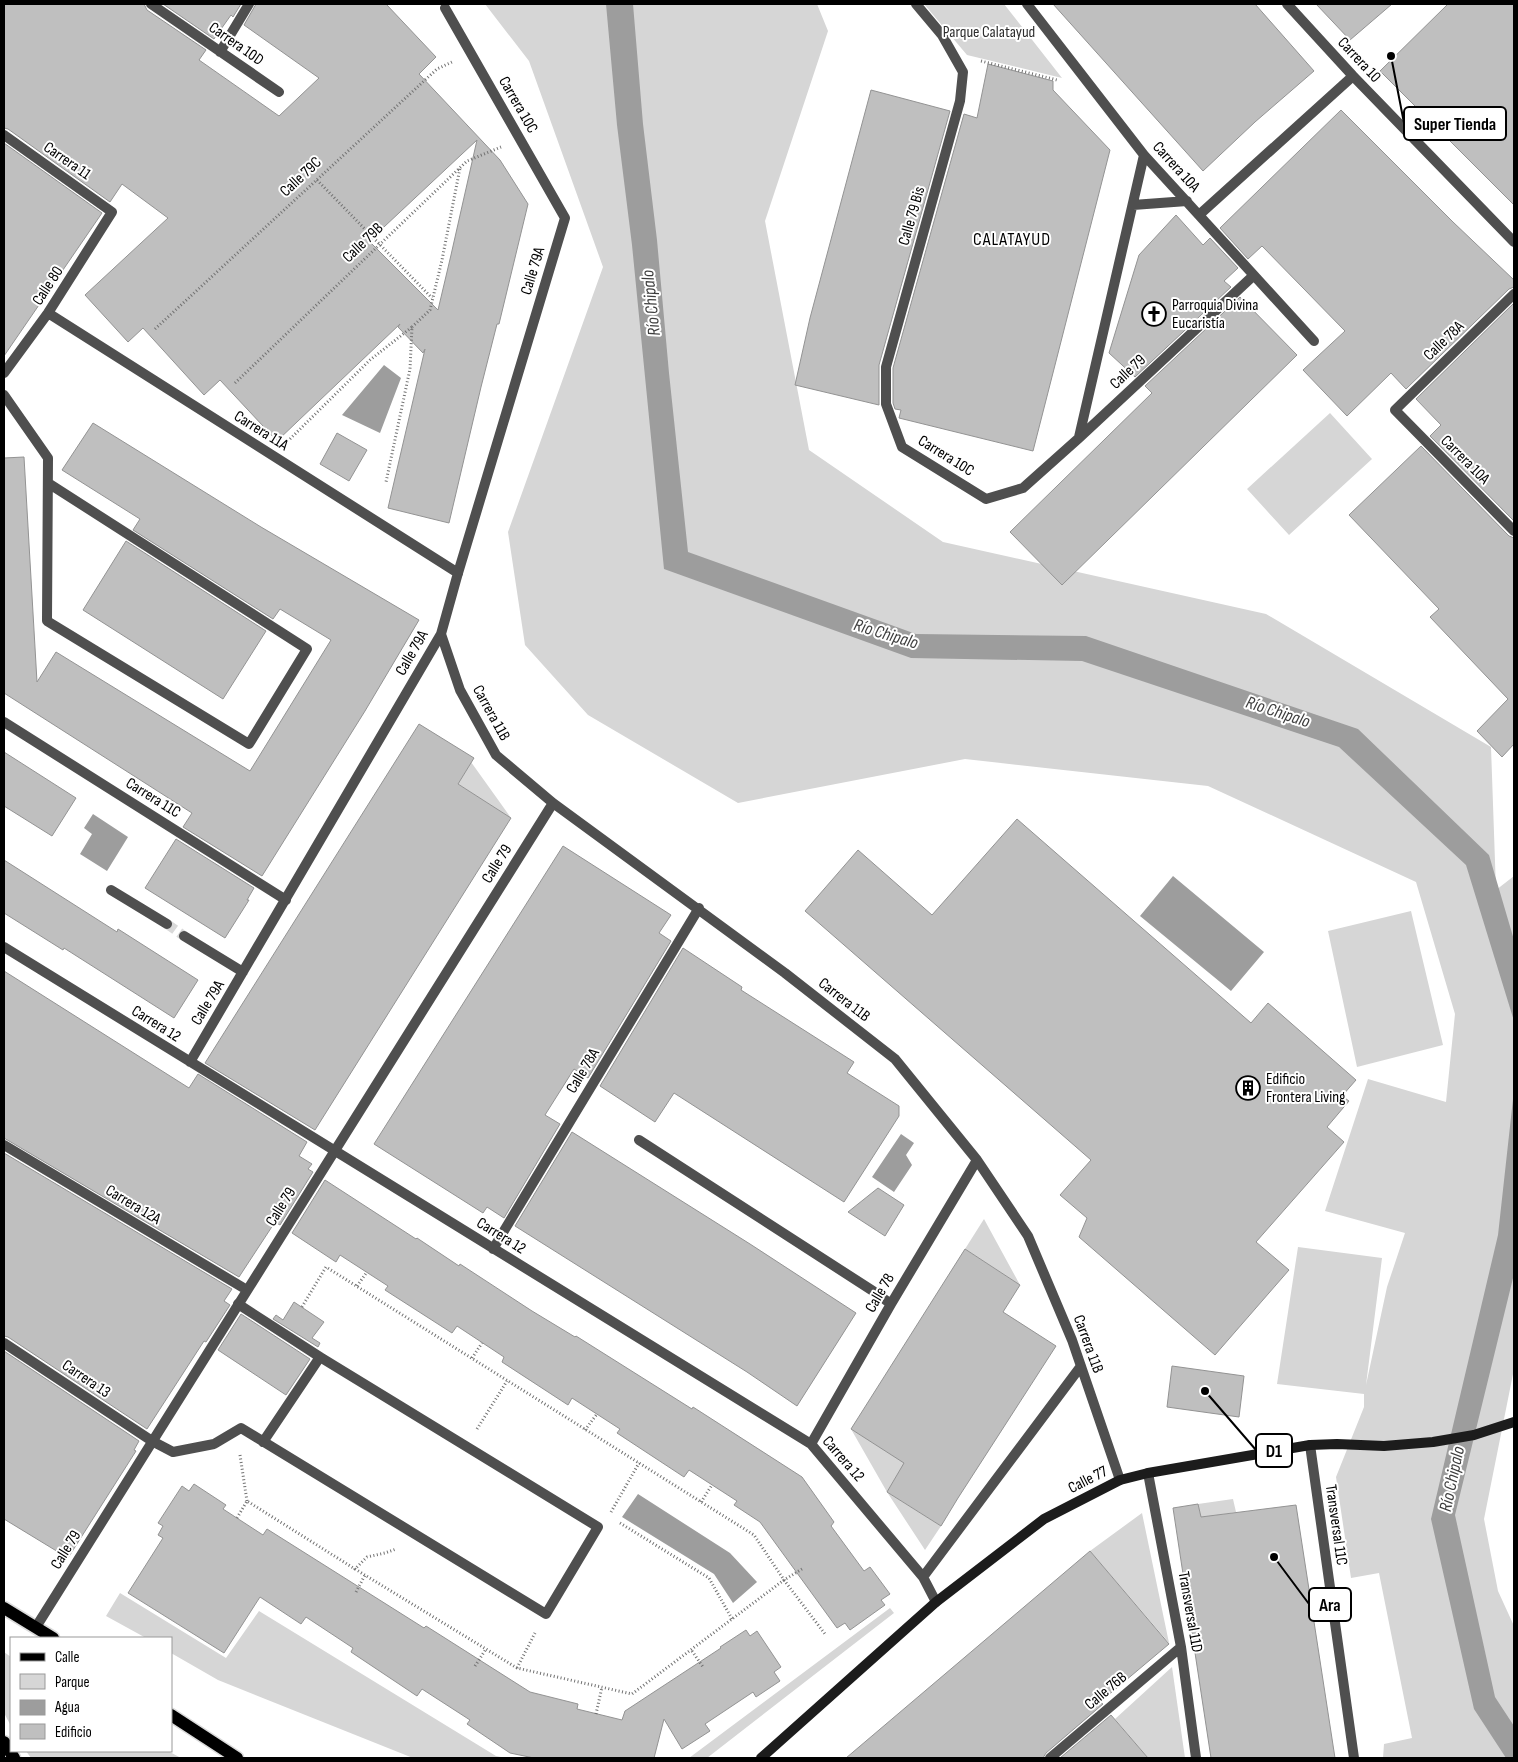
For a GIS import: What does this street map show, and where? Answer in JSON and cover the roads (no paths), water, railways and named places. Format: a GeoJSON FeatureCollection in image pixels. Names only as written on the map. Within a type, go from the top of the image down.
{"type":"FeatureCollection","features":[{"type":"Feature","properties":{"kind":"main road"},"geometry":{"type":"LineString","coordinates":[[4,1608],[51,1637]]}},
{"type":"Feature","properties":{"kind":"main road"},"geometry":{"type":"LineString","coordinates":[[172,1716],[237,1758]]}},
{"type":"Feature","properties":{"kind":"street","name":"Carrera 10D"},"geometry":{"type":"LineString","coordinates":[[151,4],[279,92]]}},
{"type":"Feature","properties":{"kind":"street"},"geometry":{"type":"LineString","coordinates":[[220,52],[249,4]]}},
{"type":"Feature","properties":{"kind":"street","name":"Calle 79 Bis"},"geometry":{"type":"LineString","coordinates":[[886,367],[960,101],[962,72],[942,36],[916,4]]}},
{"type":"Feature","properties":{"kind":"street","name":"Carrera 10A"},"geometry":{"type":"LineString","coordinates":[[1027,4],[1144,155],[1314,341]]}},
{"type":"Feature","properties":{"kind":"street","name":"Carrera 10"},"geometry":{"type":"LineString","coordinates":[[1287,4],[1353,76],[1514,242]]}},
{"type":"Feature","properties":{"kind":"street","name":"Carrera 10C"},"geometry":{"type":"LineString","coordinates":[[445,8],[565,218]]}},
{"type":"Feature","properties":{"kind":"street"},"geometry":{"type":"LineString","coordinates":[[1199,215],[1353,76]]}},
{"type":"Feature","properties":{"kind":"street","name":"Carrera 11"},"geometry":{"type":"LineString","coordinates":[[4,135],[112,212]]}},
{"type":"Feature","properties":{"kind":"street"},"geometry":{"type":"LineString","coordinates":[[1079,438],[1144,155]]}},
{"type":"Feature","properties":{"kind":"street"},"geometry":{"type":"LineString","coordinates":[[1133,205],[1187,201]]}},
{"type":"Feature","properties":{"kind":"street","name":"Calle 80"},"geometry":{"type":"LineString","coordinates":[[4,373],[48,313],[112,212]]}},
{"type":"Feature","properties":{"kind":"street","name":"Calle 79A"},"geometry":{"type":"LineString","coordinates":[[190,1062],[441,634],[565,218]]}},
{"type":"Feature","properties":{"kind":"street","name":"Calle 79"},"geometry":{"type":"LineString","coordinates":[[1023,488],[1253,276]]}},
{"type":"Feature","properties":{"kind":"street","name":"Calle 78A"},"geometry":{"type":"LineString","coordinates":[[1395,410],[1514,294]]}},
{"type":"Feature","properties":{"kind":"street","name":"Carrera 11A"},"geometry":{"type":"LineString","coordinates":[[48,313],[458,573]]}},
{"type":"Feature","properties":{"kind":"street","name":"Carrera 10C"},"geometry":{"type":"LineString","coordinates":[[886,367],[886,404],[902,447],[986,499],[1023,488]]}},
{"type":"Feature","properties":{"kind":"street"},"geometry":{"type":"LineString","coordinates":[[4,395],[48,458],[47,621],[249,744],[308,649],[48,483]]}},
{"type":"Feature","properties":{"kind":"street","name":"Carrera 10A"},"geometry":{"type":"LineString","coordinates":[[1395,410],[1514,531]]}},
{"type":"Feature","properties":{"kind":"street","name":"Carrera 11B"},"geometry":{"type":"LineString","coordinates":[[441,634],[460,690],[496,755],[553,803],[698,908],[895,1059],[977,1160],[1028,1236],[1072,1340],[1120,1480]]}},
{"type":"Feature","properties":{"kind":"street","name":"Carrera 11C"},"geometry":{"type":"LineString","coordinates":[[4,722],[286,900]]}},
{"type":"Feature","properties":{"kind":"street","name":"Calle 79"},"geometry":{"type":"LineString","coordinates":[[36,1627],[553,803]]}},
{"type":"Feature","properties":{"kind":"street"},"geometry":{"type":"LineString","coordinates":[[111,890],[167,924]]}},
{"type":"Feature","properties":{"kind":"street","name":"Calle 78A"},"geometry":{"type":"LineString","coordinates":[[493,1249],[698,908]]}},
{"type":"Feature","properties":{"kind":"street"},"geometry":{"type":"LineString","coordinates":[[184,936],[243,972]]}},
{"type":"Feature","properties":{"kind":"street","name":"Carrera 12"},"geometry":{"type":"LineString","coordinates":[[4,947],[811,1444],[923,1577],[936,1602]]}},
{"type":"Feature","properties":{"kind":"street"},"geometry":{"type":"LineString","coordinates":[[639,1140],[891,1304]]}},
{"type":"Feature","properties":{"kind":"street","name":"Carrera 12A"},"geometry":{"type":"LineString","coordinates":[[4,1145],[247,1290]]}},
{"type":"Feature","properties":{"kind":"street","name":"Calle 78"},"geometry":{"type":"LineString","coordinates":[[811,1444],[891,1304],[977,1160]]}},
{"type":"Feature","properties":{"kind":"street"},"geometry":{"type":"LineString","coordinates":[[238,1304],[320,1357],[598,1527],[546,1614],[263,1442],[320,1357]]}},
{"type":"Feature","properties":{"kind":"street","name":"Carrera 13"},"geometry":{"type":"LineString","coordinates":[[4,1343],[152,1441],[173,1452],[214,1444],[241,1428],[263,1442]]}},
{"type":"Feature","properties":{"kind":"street"},"geometry":{"type":"LineString","coordinates":[[923,1577],[1081,1366]]}},
{"type":"Feature","properties":{"kind":"street","name":"Calle 77"},"geometry":{"type":"LineString","coordinates":[[761,1758],[936,1602],[1044,1519],[1120,1480],[1148,1473],[1310,1445],[1384,1446],[1433,1442],[1474,1435],[1512,1423]]}},
{"type":"Feature","properties":{"kind":"street","name":"Transversal 11C"},"geometry":{"type":"LineString","coordinates":[[1310,1445],[1354,1758]]}},
{"type":"Feature","properties":{"kind":"street","name":"Transversal 11D"},"geometry":{"type":"LineString","coordinates":[[1148,1473],[1181,1647],[1196,1758]]}},
{"type":"Feature","properties":{"kind":"street","name":"Calle 76B"},"geometry":{"type":"LineString","coordinates":[[1050,1758],[1181,1647]]}},
{"type":"Feature","properties":{"kind":"water","name":"Río Chipalo"},"geometry":{"type":"Polygon","coordinates":[[[606,4],[633,4],[643,124],[657,240],[688,552],[916,634],[1086,636],[1358,729],[1489,855],[1514,940],[1514,1021],[1466,865],[1339,747],[1082,661],[911,658],[664,569],[606,4]]]}},
{"type":"Feature","properties":{"kind":"water"},"geometry":{"type":"Polygon","coordinates":[[[384,365],[401,378],[380,433],[342,415],[384,365]]]}},
{"type":"Feature","properties":{"kind":"water"},"geometry":{"type":"Polygon","coordinates":[[[93,814],[128,837],[107,871],[80,854],[92,834],[84,828],[93,814]]]}},
{"type":"Feature","properties":{"kind":"water"},"geometry":{"type":"Polygon","coordinates":[[[1173,876],[1264,952],[1231,991],[1140,916],[1173,876]]]}},
{"type":"Feature","properties":{"kind":"water","name":"Río Chipalo"},"geometry":{"type":"Polygon","coordinates":[[[1514,1090],[1514,1274],[1455,1515],[1495,1697],[1514,1726],[1514,1758],[1506,1758],[1474,1709],[1431,1519],[1498,1235],[1514,1090]]]}},
{"type":"Feature","properties":{"kind":"water"},"geometry":{"type":"Polygon","coordinates":[[[901,1134],[914,1143],[906,1155],[912,1165],[894,1192],[872,1177],[901,1134]]]}},
{"type":"Feature","properties":{"kind":"water"},"geometry":{"type":"Polygon","coordinates":[[[638,1494],[730,1553],[757,1582],[733,1603],[714,1574],[622,1517],[638,1494]]]}},
{"type":"Feature","properties":{"kind":"tunnel"},"geometry":{"type":"LineString","coordinates":[[167,924],[184,936]]}},
{"type":"Feature","properties":{"kind":"place","name":"Super Tienda"},"geometry":{"type":"Point","coordinates":[1391,56]}},
{"type":"Feature","properties":{"kind":"place","name":"Parroquia Divina Eucaristía"},"geometry":{"type":"Point","coordinates":[1154,314]}},
{"type":"Feature","properties":{"kind":"place","name":"Edificio Frontera Living"},"geometry":{"type":"Point","coordinates":[1248,1088]}},
{"type":"Feature","properties":{"kind":"place","name":"D1"},"geometry":{"type":"Point","coordinates":[1205,1391]}},
{"type":"Feature","properties":{"kind":"place","name":"Ara"},"geometry":{"type":"Point","coordinates":[1274,1557]}},
{"type":"Feature","properties":{"kind":"district","name":"CALATAYUD"},"geometry":{"type":"Point","coordinates":[1012,239]}},
{"type":"Feature","properties":{"kind":"park label","name":"Parque Calatayud"},"geometry":{"type":"Point","coordinates":[989,32]}}]}
